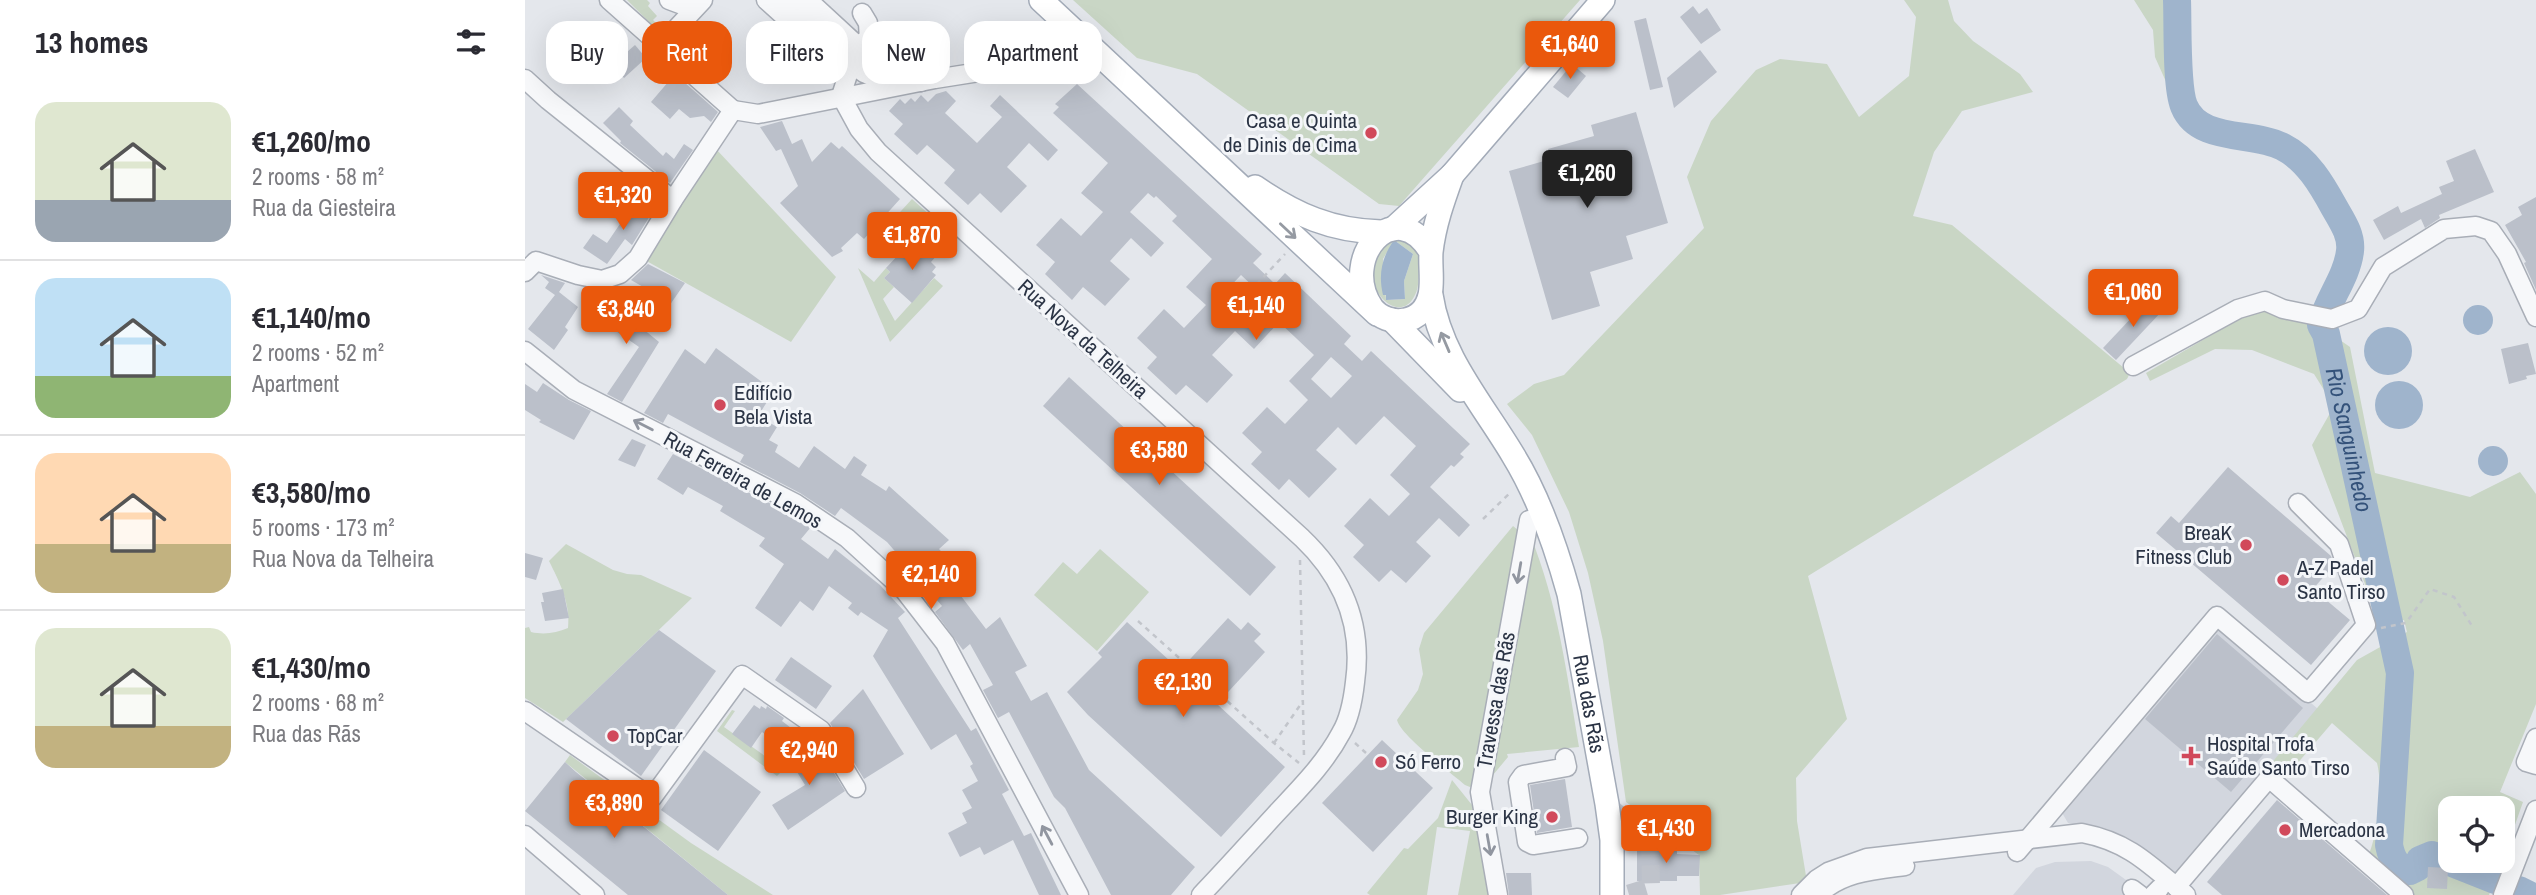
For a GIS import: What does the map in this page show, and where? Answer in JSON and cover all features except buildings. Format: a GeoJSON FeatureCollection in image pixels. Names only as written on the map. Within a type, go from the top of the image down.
{"type":"FeatureCollection","features":[{"type":"Feature","properties":{"kind":"main road"},"geometry":{"type":"LineString","coordinates":[[1041,0],[1064,21]]}},
{"type":"Feature","properties":{"kind":"main road"},"geometry":{"type":"LineString","coordinates":[[1430,295],[1425,309],[1415,317],[1403,321],[1384,317],[1364,296],[1362,262],[1370,243],[1452,175],[1604,0]]}},
{"type":"Feature","properties":{"kind":"main road"},"geometry":{"type":"LineString","coordinates":[[1102,55],[1384,317],[1491,422]]}},
{"type":"Feature","properties":{"kind":"main road"},"geometry":{"type":"LineString","coordinates":[[1203,150],[1263,192],[1316,222],[1353,232],[1403,228],[1416,232],[1431,252]]}},
{"type":"Feature","properties":{"kind":"main road"},"geometry":{"type":"LineString","coordinates":[[1452,175],[1438,215],[1431,252],[1430,295],[1434,315],[1452,360],[1491,422]]}},
{"type":"Feature","properties":{"kind":"main road","name":"Rua das Rãs"},"geometry":{"type":"LineString","coordinates":[[1491,422],[1514,456],[1561,564],[1607,804],[1613,860],[1612,895]]}},
{"type":"Feature","properties":{"kind":"street"},"geometry":{"type":"LineString","coordinates":[[609,0],[642,30]]}},
{"type":"Feature","properties":{"kind":"street"},"geometry":{"type":"LineString","coordinates":[[655,0],[658,3],[683,2],[673,21]]}},
{"type":"Feature","properties":{"kind":"street"},"geometry":{"type":"LineString","coordinates":[[766,0],[857,55]]}},
{"type":"Feature","properties":{"kind":"street"},"geometry":{"type":"LineString","coordinates":[[788,0],[857,55]]}},
{"type":"Feature","properties":{"kind":"street"},"geometry":{"type":"LineString","coordinates":[[808,0],[857,55],[857,69],[862,72]]}},
{"type":"Feature","properties":{"kind":"street"},"geometry":{"type":"LineString","coordinates":[[841,96],[868,23],[862,13]]}},
{"type":"Feature","properties":{"kind":"street"},"geometry":{"type":"LineString","coordinates":[[857,55],[862,52]]}},
{"type":"Feature","properties":{"kind":"street"},"geometry":{"type":"LineString","coordinates":[[525,79],[673,200]]}},
{"type":"Feature","properties":{"kind":"street"},"geometry":{"type":"LineString","coordinates":[[703,84],[733,110],[758,114],[910,84]]}},
{"type":"Feature","properties":{"kind":"street"},"geometry":{"type":"LineString","coordinates":[[876,84],[881,89]]}},
{"type":"Feature","properties":{"kind":"street"},"geometry":{"type":"LineString","coordinates":[[881,89],[882,84]]}},
{"type":"Feature","properties":{"kind":"street","name":"Rua Nova da Telheira"},"geometry":{"type":"LineString","coordinates":[[841,96],[859,129],[879,152],[1302,538],[1327,565],[1341,589],[1356,632],[1358,657],[1352,703],[1342,731],[1305,782],[1202,895]]}},
{"type":"Feature","properties":{"kind":"street"},"geometry":{"type":"LineString","coordinates":[[525,272],[536,261],[602,280],[620,274],[638,258],[733,110]]}},
{"type":"Feature","properties":{"kind":"street"},"geometry":{"type":"LineString","coordinates":[[2133,366],[2238,309],[2265,301],[2323,318],[2358,309],[2383,267],[2444,229],[2476,226],[2491,231],[2507,254],[2536,317]]}},
{"type":"Feature","properties":{"kind":"street","name":"Rua Ferreira de Lemos"},"geometry":{"type":"LineString","coordinates":[[525,351],[574,390],[796,503],[847,538],[904,590],[945,643],[1079,895]]}},
{"type":"Feature","properties":{"kind":"street"},"geometry":{"type":"LineString","coordinates":[[1801,895],[1817,878],[1867,858],[2022,846],[2217,617],[2308,693],[2366,625],[2339,544],[2298,503]]}},
{"type":"Feature","properties":{"kind":"street","name":"Travessa das Rãs"},"geometry":{"type":"LineString","coordinates":[[1498,895],[1480,792],[1529,520],[1542,516]]}},
{"type":"Feature","properties":{"kind":"street"},"geometry":{"type":"LineString","coordinates":[[525,711],[652,799],[742,675],[821,730],[856,788]]}},
{"type":"Feature","properties":{"kind":"street"},"geometry":{"type":"LineString","coordinates":[[2536,738],[2526,762],[2536,765]]}},
{"type":"Feature","properties":{"kind":"street"},"geometry":{"type":"LineString","coordinates":[[1565,758],[1567,767],[1523,775],[1518,782],[1527,842],[1533,845],[1578,838]]}},
{"type":"Feature","properties":{"kind":"street"},"geometry":{"type":"LineString","coordinates":[[1818,895],[1842,878],[1868,871],[2022,846],[2082,833],[2117,842],[2133,851],[2169,892],[2269,778],[2398,890]]}},
{"type":"Feature","properties":{"kind":"street"},"geometry":{"type":"LineString","coordinates":[[2503,895],[2536,810]]}},
{"type":"Feature","properties":{"kind":"street"},"geometry":{"type":"LineString","coordinates":[[525,835],[595,895]]}},
{"type":"Feature","properties":{"kind":"path"},"geometry":{"type":"LineString","coordinates":[[887,242],[903,238],[914,230],[920,231]]}},
{"type":"Feature","properties":{"kind":"path"},"geometry":{"type":"LineString","coordinates":[[1243,299],[1290,248]]}},
{"type":"Feature","properties":{"kind":"path"},"geometry":{"type":"LineString","coordinates":[[1483,519],[1513,490]]}},
{"type":"Feature","properties":{"kind":"path"},"geometry":{"type":"LineString","coordinates":[[1137,621],[1304,767],[1300,554]]}},
{"type":"Feature","properties":{"kind":"path"},"geometry":{"type":"LineString","coordinates":[[2381,628],[2406,623],[2430,589],[2454,597],[2472,626]]}},
{"type":"Feature","properties":{"kind":"path"},"geometry":{"type":"LineString","coordinates":[[1274,743],[1303,701]]}},
{"type":"Feature","properties":{"kind":"shaded area","name":"Hospital Trofa Saúde Santo Tirso"},"geometry":{"type":"Polygon","coordinates":[[[2217,623],[2318,709],[2175,876],[2135,842],[2107,829],[2068,823],[2061,811],[2217,623]]]}},
{"type":"Feature","properties":{"kind":"shaded area"},"geometry":{"type":"Polygon","coordinates":[[[2091,861],[2108,867],[2147,895],[2013,895],[2036,868],[2055,862],[2091,861]]]}},
{"type":"Feature","properties":{"kind":"green space"},"geometry":{"type":"Polygon","coordinates":[[[627,0],[647,0],[650,3],[648,6],[657,16],[654,21],[648,21],[627,0]]]}},
{"type":"Feature","properties":{"kind":"green space","name":"Casa e Quinta de Dinis de Cima"},"geometry":{"type":"Polygon","coordinates":[[[1073,0],[1580,0],[1399,206],[1379,204],[1197,74],[1137,58],[1102,26],[1102,21],[1096,21],[1073,0]]]}},
{"type":"Feature","properties":{"kind":"green space"},"geometry":{"type":"Polygon","coordinates":[[[1904,0],[1948,0],[1954,21],[1973,41],[2020,74],[2033,92],[1962,111],[1934,152],[1913,216],[1952,225],[2130,373],[2127,379],[1808,576],[1847,719],[1796,778],[1797,821],[1807,882],[1720,895],[1700,895],[1699,855],[1626,802],[1603,641],[1588,573],[1569,512],[1532,435],[1507,404],[1534,384],[1564,375],[1704,228],[1687,177],[1711,121],[1756,70],[1780,59],[1827,64],[1859,117],[1909,76],[1916,17],[1904,0]]]}},
{"type":"Feature","properties":{"kind":"green space"},"geometry":{"type":"Polygon","coordinates":[[[2134,0],[2165,0],[2175,102],[2155,57],[2153,30],[2134,0]]]}},
{"type":"Feature","properties":{"kind":"green space"},"geometry":{"type":"Polygon","coordinates":[[[716,149],[836,277],[791,342],[643,259],[716,149]]]}},
{"type":"Feature","properties":{"kind":"green space"},"geometry":{"type":"Polygon","coordinates":[[[912,199],[954,237],[943,249],[921,230],[900,253],[880,234],[912,199]]]}},
{"type":"Feature","properties":{"kind":"green space"},"geometry":{"type":"Polygon","coordinates":[[[1395,238],[1412,246],[1419,263],[1417,291],[1408,304],[1399,307],[1390,305],[1382,298],[1372,277],[1378,250],[1395,238]],[[1394,240],[1383,259],[1386,300],[1405,299],[1404,281],[1413,254],[1394,240]]]}},
{"type":"Feature","properties":{"kind":"green space"},"geometry":{"type":"Polygon","coordinates":[[[858,268],[874,282],[886,268],[890,272],[884,278],[894,287],[883,299],[895,321],[934,278],[943,286],[890,342],[858,268]]]}},
{"type":"Feature","properties":{"kind":"green space"},"geometry":{"type":"Polygon","coordinates":[[[2258,308],[2314,322],[2350,347],[2375,473],[2470,497],[2520,472],[2536,494],[2536,704],[2500,792],[2509,796],[2438,796],[2438,873],[2497,873],[2489,895],[2414,895],[2396,882],[2369,854],[2379,809],[2377,763],[2332,723],[2284,779],[2269,766],[2357,660],[2407,632],[2404,620],[2384,626],[2378,618],[2312,445],[2334,406],[2314,374],[2252,350],[2215,349],[2150,381],[2146,373],[2258,308]]]}},
{"type":"Feature","properties":{"kind":"green space"},"geometry":{"type":"Polygon","coordinates":[[[1513,526],[1519,531],[1477,782],[1470,787],[1416,744],[1397,720],[1418,690],[1423,674],[1419,649],[1424,633],[1513,526]]]}},
{"type":"Feature","properties":{"kind":"green space"},"geometry":{"type":"Polygon","coordinates":[[[1530,535],[1555,613],[1579,747],[1507,754],[1508,757],[1488,781],[1530,535]]]}},
{"type":"Feature","properties":{"kind":"green space"},"geometry":{"type":"Polygon","coordinates":[[[566,544],[613,570],[641,575],[692,598],[563,722],[525,698],[525,628],[529,627],[531,632],[545,633],[568,628],[566,602],[549,561],[566,544]]]}},
{"type":"Feature","properties":{"kind":"green space"},"geometry":{"type":"Polygon","coordinates":[[[1100,549],[1149,592],[1097,651],[1034,595],[1063,562],[1077,574],[1100,549]]]}},
{"type":"Feature","properties":{"kind":"green space"},"geometry":{"type":"Polygon","coordinates":[[[732,710],[735,711],[724,727],[779,766],[788,753],[795,758],[777,776],[717,731],[732,710]]]}},
{"type":"Feature","properties":{"kind":"green space"},"geometry":{"type":"Polygon","coordinates":[[[570,755],[691,843],[773,895],[728,895],[565,762],[570,755]]]}},
{"type":"Feature","properties":{"kind":"green space"},"geometry":{"type":"Polygon","coordinates":[[[1452,780],[1472,805],[1492,895],[1458,895],[1470,831],[1437,827],[1427,895],[1367,893],[1404,848],[1408,849],[1438,818],[1452,780]]]}},
{"type":"Feature","properties":{"kind":"green space"},"geometry":{"type":"Polygon","coordinates":[[[2515,799],[2523,802],[2515,825],[2515,799]]]}},
{"type":"Feature","properties":{"kind":"water"},"geometry":{"type":"Polygon","coordinates":[[[1394,240],[1413,254],[1404,281],[1405,299],[1386,300],[1381,273],[1384,259],[1394,240]]]}},
{"type":"Feature","properties":{"kind":"water"},"geometry":{"type":"Polygon","coordinates":[[[2478,305],[2489,309],[2493,320],[2489,331],[2478,335],[2467,331],[2463,320],[2467,309],[2478,305]]]}},
{"type":"Feature","properties":{"kind":"water"},"geometry":{"type":"Polygon","coordinates":[[[2388,327],[2405,334],[2412,351],[2405,368],[2388,375],[2371,368],[2364,351],[2371,334],[2388,327]]]}},
{"type":"Feature","properties":{"kind":"water"},"geometry":{"type":"Polygon","coordinates":[[[2399,381],[2416,388],[2423,405],[2416,422],[2399,429],[2382,422],[2375,405],[2382,388],[2399,381]]]}},
{"type":"Feature","properties":{"kind":"water"},"geometry":{"type":"Polygon","coordinates":[[[2493,446],[2504,450],[2508,461],[2504,472],[2493,476],[2482,472],[2478,461],[2482,450],[2493,446]]]}},
{"type":"Feature","properties":{"kind":"waterway","name":"Rio Sanguinhedo"},"geometry":{"type":"LineString","coordinates":[[2177,0],[2181,97],[2191,118],[2214,131],[2271,142],[2292,152],[2307,165],[2319,182],[2348,234],[2348,261],[2321,325],[2326,334],[2400,673],[2389,845],[2392,855],[2398,865],[2410,871],[2418,867],[2420,860],[2432,855],[2495,880]]}},
{"type":"Feature","properties":{"kind":"waterway","name":"Rio Sanguinhedo"},"geometry":{"type":"LineString","coordinates":[[2519,890],[2529,895]]}},
{"type":"Feature","properties":{"kind":"tunnel"},"geometry":{"type":"LineString","coordinates":[[1607,804],[1650,841],[1651,887],[1624,895]]}},
{"type":"Feature","properties":{"kind":"place","name":"Casa e Quinta de Dinis de Cima"},"geometry":{"type":"Point","coordinates":[1371,133]}},
{"type":"Feature","properties":{"kind":"place","name":"Edifício Bela Vista"},"geometry":{"type":"Point","coordinates":[720,405]}},
{"type":"Feature","properties":{"kind":"place","name":"BreaK Fitness Club"},"geometry":{"type":"Point","coordinates":[2246,545]}},
{"type":"Feature","properties":{"kind":"place","name":"A-Z Padel Santo Tirso"},"geometry":{"type":"Point","coordinates":[2283,580]}},
{"type":"Feature","properties":{"kind":"place","name":"TopCar"},"geometry":{"type":"Point","coordinates":[613,736]}},
{"type":"Feature","properties":{"kind":"place","name":"Hospital Trofa Saúde Santo Tirso"},"geometry":{"type":"Point","coordinates":[2191,756]}},
{"type":"Feature","properties":{"kind":"place","name":"Só Ferro"},"geometry":{"type":"Point","coordinates":[1381,762]}},
{"type":"Feature","properties":{"kind":"place","name":"Burger King"},"geometry":{"type":"Point","coordinates":[1552,817]}},
{"type":"Feature","properties":{"kind":"place","name":"Mercadona"},"geometry":{"type":"Point","coordinates":[2285,830]}}]}
